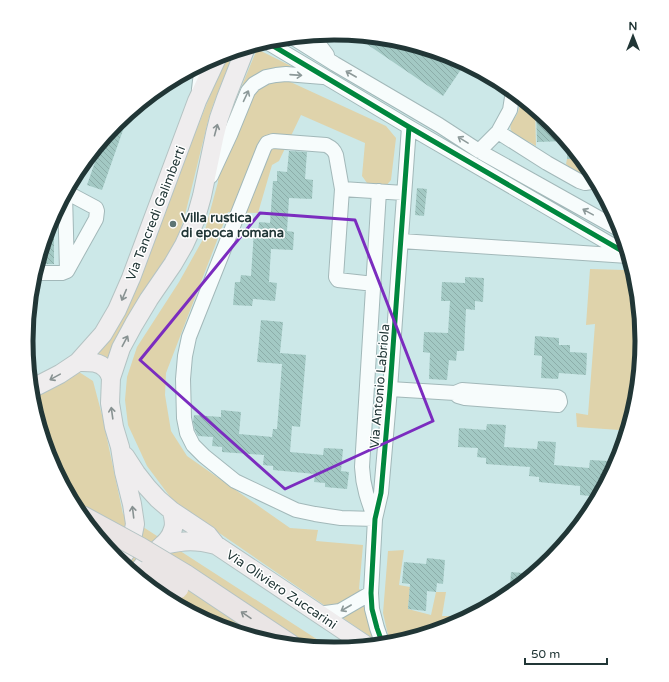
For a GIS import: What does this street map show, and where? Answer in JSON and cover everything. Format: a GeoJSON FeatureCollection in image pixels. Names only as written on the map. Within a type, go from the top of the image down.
{"type":"FeatureCollection","features":[{"type":"Feature","properties":{"kind":"highway"},"geometry":{"type":"LineString","coordinates":[[93,523],[140,548],[182,582],[209,608],[235,625]]}},
{"type":"Feature","properties":{"kind":"highway"},"geometry":{"type":"LineString","coordinates":[[120,553],[182,582],[276,637]]}},
{"type":"Feature","properties":{"kind":"main road"},"geometry":{"type":"LineString","coordinates":[[123,556],[132,539],[135,524],[110,403],[111,378],[121,348],[149,299],[173,264],[195,221],[219,118],[243,54]]}},
{"type":"Feature","properties":{"kind":"main road","name":"Via Tancredi Galimberti"},"geometry":{"type":"LineString","coordinates":[[37,386],[60,374],[78,362],[103,334],[117,310],[131,278],[198,101],[214,64]]}},
{"type":"Feature","properties":{"kind":"main road"},"geometry":{"type":"LineString","coordinates":[[78,362],[100,364],[107,369],[111,378]]}},
{"type":"Feature","properties":{"kind":"main road"},"geometry":{"type":"LineString","coordinates":[[120,447],[136,473],[147,487],[172,511],[174,525],[170,536],[164,545],[156,551],[140,571]]}},
{"type":"Feature","properties":{"kind":"main road","name":"Via Oliviero Zuccarini"},"geometry":{"type":"LineString","coordinates":[[172,511],[208,536],[216,545],[360,641]]}},
{"type":"Feature","properties":{"kind":"main road","name":"Via Oliviero Zuccarini"},"geometry":{"type":"LineString","coordinates":[[164,545],[189,540],[201,541],[216,545]]}},
{"type":"Feature","properties":{"kind":"street"},"geometry":{"type":"LineString","coordinates":[[316,40],[335,64]]}},
{"type":"Feature","properties":{"kind":"street"},"geometry":{"type":"LineString","coordinates":[[299,42],[439,125],[479,151],[613,226]]}},
{"type":"Feature","properties":{"kind":"street"},"geometry":{"type":"LineString","coordinates":[[273,46],[622,252]]}},
{"type":"Feature","properties":{"kind":"street"},"geometry":{"type":"LineString","coordinates":[[198,101],[201,71]]}},
{"type":"Feature","properties":{"kind":"street"},"geometry":{"type":"LineString","coordinates":[[202,196],[248,91],[254,84],[266,77],[286,74],[325,77]]}},
{"type":"Feature","properties":{"kind":"street"},"geometry":{"type":"LineString","coordinates":[[479,151],[498,132],[510,110],[512,97]]}},
{"type":"Feature","properties":{"kind":"street","name":"Via Antonio Labriola"},"geometry":{"type":"LineString","coordinates":[[381,639],[372,609],[371,593],[375,519],[381,492],[390,389],[408,126]]}},
{"type":"Feature","properties":{"kind":"street"},"geometry":{"type":"LineString","coordinates":[[498,132],[547,164],[579,181],[591,182]]}},
{"type":"Feature","properties":{"kind":"street"},"geometry":{"type":"LineString","coordinates":[[374,284],[338,280],[336,277],[342,189],[336,155],[331,147],[326,145],[273,141],[265,145],[189,337],[185,356],[184,418],[187,433],[193,445],[235,481],[296,510],[341,518],[375,519],[366,497],[362,467],[374,284],[379,191]]}},
{"type":"Feature","properties":{"kind":"street"},"geometry":{"type":"LineString","coordinates":[[342,189],[404,193]]}},
{"type":"Feature","properties":{"kind":"street"},"geometry":{"type":"LineString","coordinates":[[41,273],[62,273],[67,271],[96,219],[97,211],[93,206],[70,195]]}},
{"type":"Feature","properties":{"kind":"street"},"geometry":{"type":"LineString","coordinates":[[66,204],[67,271]]}},
{"type":"Feature","properties":{"kind":"street"},"geometry":{"type":"LineString","coordinates":[[401,241],[624,256]]}},
{"type":"Feature","properties":{"kind":"street"},"geometry":{"type":"LineString","coordinates":[[390,389],[455,393],[466,390],[557,397],[559,398],[560,402],[558,405],[466,398],[458,396],[455,393]]}},
{"type":"Feature","properties":{"kind":"street"},"geometry":{"type":"LineString","coordinates":[[318,614],[340,611],[371,593]]}},
{"type":"Feature","properties":{"kind":"highlighted area"},"geometry":{"type":"Polygon","coordinates":[[[260,213],[355,220],[433,421],[285,489],[140,360],[260,213]]]}},
{"type":"Feature","properties":{"kind":"shaded area"},"geometry":{"type":"Polygon","coordinates":[[[258,50],[291,66],[284,79],[386,126],[396,138],[391,180],[385,187],[367,183],[362,176],[365,143],[301,115],[279,161],[272,165],[258,213],[228,212],[166,373],[165,395],[171,431],[187,456],[290,528],[318,530],[316,541],[363,545],[359,589],[371,597],[375,640],[174,502],[147,466],[128,425],[125,400],[127,377],[137,347],[179,282],[202,241],[218,182],[219,141],[258,50]]]}},
{"type":"Feature","properties":{"kind":"shaded area"},"geometry":{"type":"Polygon","coordinates":[[[231,58],[209,117],[180,231],[109,360],[96,353],[126,307],[224,60],[231,58]]]}},
{"type":"Feature","properties":{"kind":"shaded area"},"geometry":{"type":"Polygon","coordinates":[[[520,104],[535,116],[536,146],[515,135],[511,130],[511,124],[516,116],[520,104]]]}},
{"type":"Feature","properties":{"kind":"shaded area"},"geometry":{"type":"Polygon","coordinates":[[[567,159],[575,159],[586,175],[579,176],[566,164],[567,159]]]}},
{"type":"Feature","properties":{"kind":"shaded area"},"geometry":{"type":"Polygon","coordinates":[[[626,263],[633,302],[636,341],[630,400],[626,419],[618,444],[619,430],[577,427],[576,413],[588,415],[595,324],[586,325],[590,269],[625,270],[626,263]]]}},
{"type":"Feature","properties":{"kind":"shaded area"},"geometry":{"type":"Polygon","coordinates":[[[79,372],[93,381],[102,415],[123,514],[321,642],[276,637],[219,620],[167,592],[136,568],[95,525],[73,492],[49,438],[43,419],[38,390],[79,372]]]}},
{"type":"Feature","properties":{"kind":"shaded area"},"geometry":{"type":"Polygon","coordinates":[[[404,550],[399,585],[410,587],[408,609],[431,615],[436,592],[446,592],[442,616],[458,616],[413,632],[389,638],[383,613],[388,551],[404,550]]]}},
{"type":"Feature","properties":{"kind":"building"},"geometry":{"type":"Polygon","coordinates":[[[362,41],[393,45],[413,50],[450,62],[462,68],[443,96],[362,41]]]}},
{"type":"Feature","properties":{"kind":"building"},"geometry":{"type":"Polygon","coordinates":[[[536,117],[560,141],[537,142],[536,117]]]}},
{"type":"Feature","properties":{"kind":"building"},"geometry":{"type":"Polygon","coordinates":[[[125,124],[102,190],[87,185],[98,154],[125,124]]]}},
{"type":"Feature","properties":{"kind":"building"},"geometry":{"type":"Polygon","coordinates":[[[567,149],[575,159],[567,159],[567,149]]]}},
{"type":"Feature","properties":{"kind":"building"},"geometry":{"type":"Polygon","coordinates":[[[289,151],[307,152],[305,179],[313,180],[312,199],[289,198],[287,231],[294,232],[293,250],[271,249],[269,282],[277,283],[275,301],[253,299],[252,306],[233,305],[235,282],[240,282],[241,275],[251,276],[254,231],[258,232],[259,222],[270,223],[273,181],[277,181],[277,171],[287,172],[289,151]]]}},
{"type":"Feature","properties":{"kind":"building"},"geometry":{"type":"Polygon","coordinates":[[[417,188],[427,189],[424,216],[415,215],[417,188]]]}},
{"type":"Feature","properties":{"kind":"building"},"geometry":{"type":"Polygon","coordinates":[[[54,231],[54,264],[43,264],[54,231]]]}},
{"type":"Feature","properties":{"kind":"building"},"geometry":{"type":"Polygon","coordinates":[[[465,277],[484,278],[483,302],[475,301],[475,310],[466,309],[464,351],[457,351],[456,361],[449,360],[447,380],[429,379],[430,353],[423,352],[424,332],[448,333],[450,301],[441,301],[442,282],[465,283],[465,277]]]}},
{"type":"Feature","properties":{"kind":"building"},"geometry":{"type":"Polygon","coordinates":[[[261,320],[283,322],[280,353],[306,355],[300,427],[292,426],[290,452],[323,455],[324,448],[343,449],[341,471],[349,472],[347,489],[325,487],[325,483],[314,482],[315,474],[273,470],[273,466],[263,465],[264,455],[222,452],[222,447],[212,446],[213,437],[198,436],[193,422],[194,415],[221,417],[221,410],[241,412],[239,434],[272,437],[273,429],[277,429],[282,364],[257,362],[261,320]]]}},
{"type":"Feature","properties":{"kind":"building"},"geometry":{"type":"Polygon","coordinates":[[[535,336],[559,338],[559,345],[570,345],[570,352],[587,353],[586,375],[559,373],[558,379],[541,378],[542,356],[534,355],[535,336]]]}},
{"type":"Feature","properties":{"kind":"building"},"geometry":{"type":"Polygon","coordinates":[[[487,424],[506,425],[504,447],[537,449],[538,441],[556,442],[554,465],[589,468],[590,460],[608,461],[607,469],[590,501],[590,496],[580,495],[580,486],[539,482],[539,477],[529,476],[530,467],[486,464],[486,458],[477,457],[478,448],[458,447],[459,428],[486,430],[487,424]]]}},
{"type":"Feature","properties":{"kind":"building"},"geometry":{"type":"Polygon","coordinates":[[[427,558],[445,560],[443,584],[437,583],[436,592],[427,591],[426,611],[408,609],[410,584],[402,583],[404,562],[426,564],[427,558]]]}},
{"type":"Feature","properties":{"kind":"building"},"geometry":{"type":"Polygon","coordinates":[[[511,572],[526,573],[518,580],[510,586],[511,572]]]}},
{"type":"Feature","properties":{"kind":"cycle path"},"geometry":{"type":"LineString","coordinates":[[273,46],[622,251]]}},
{"type":"Feature","properties":{"kind":"cycle path"},"geometry":{"type":"LineString","coordinates":[[381,639],[372,609],[371,593],[375,519],[381,493],[409,127]]}},
{"type":"Feature","properties":{"kind":"place","name":"Villa rustica di epoca romana"},"geometry":{"type":"Point","coordinates":[173,224]}}]}
